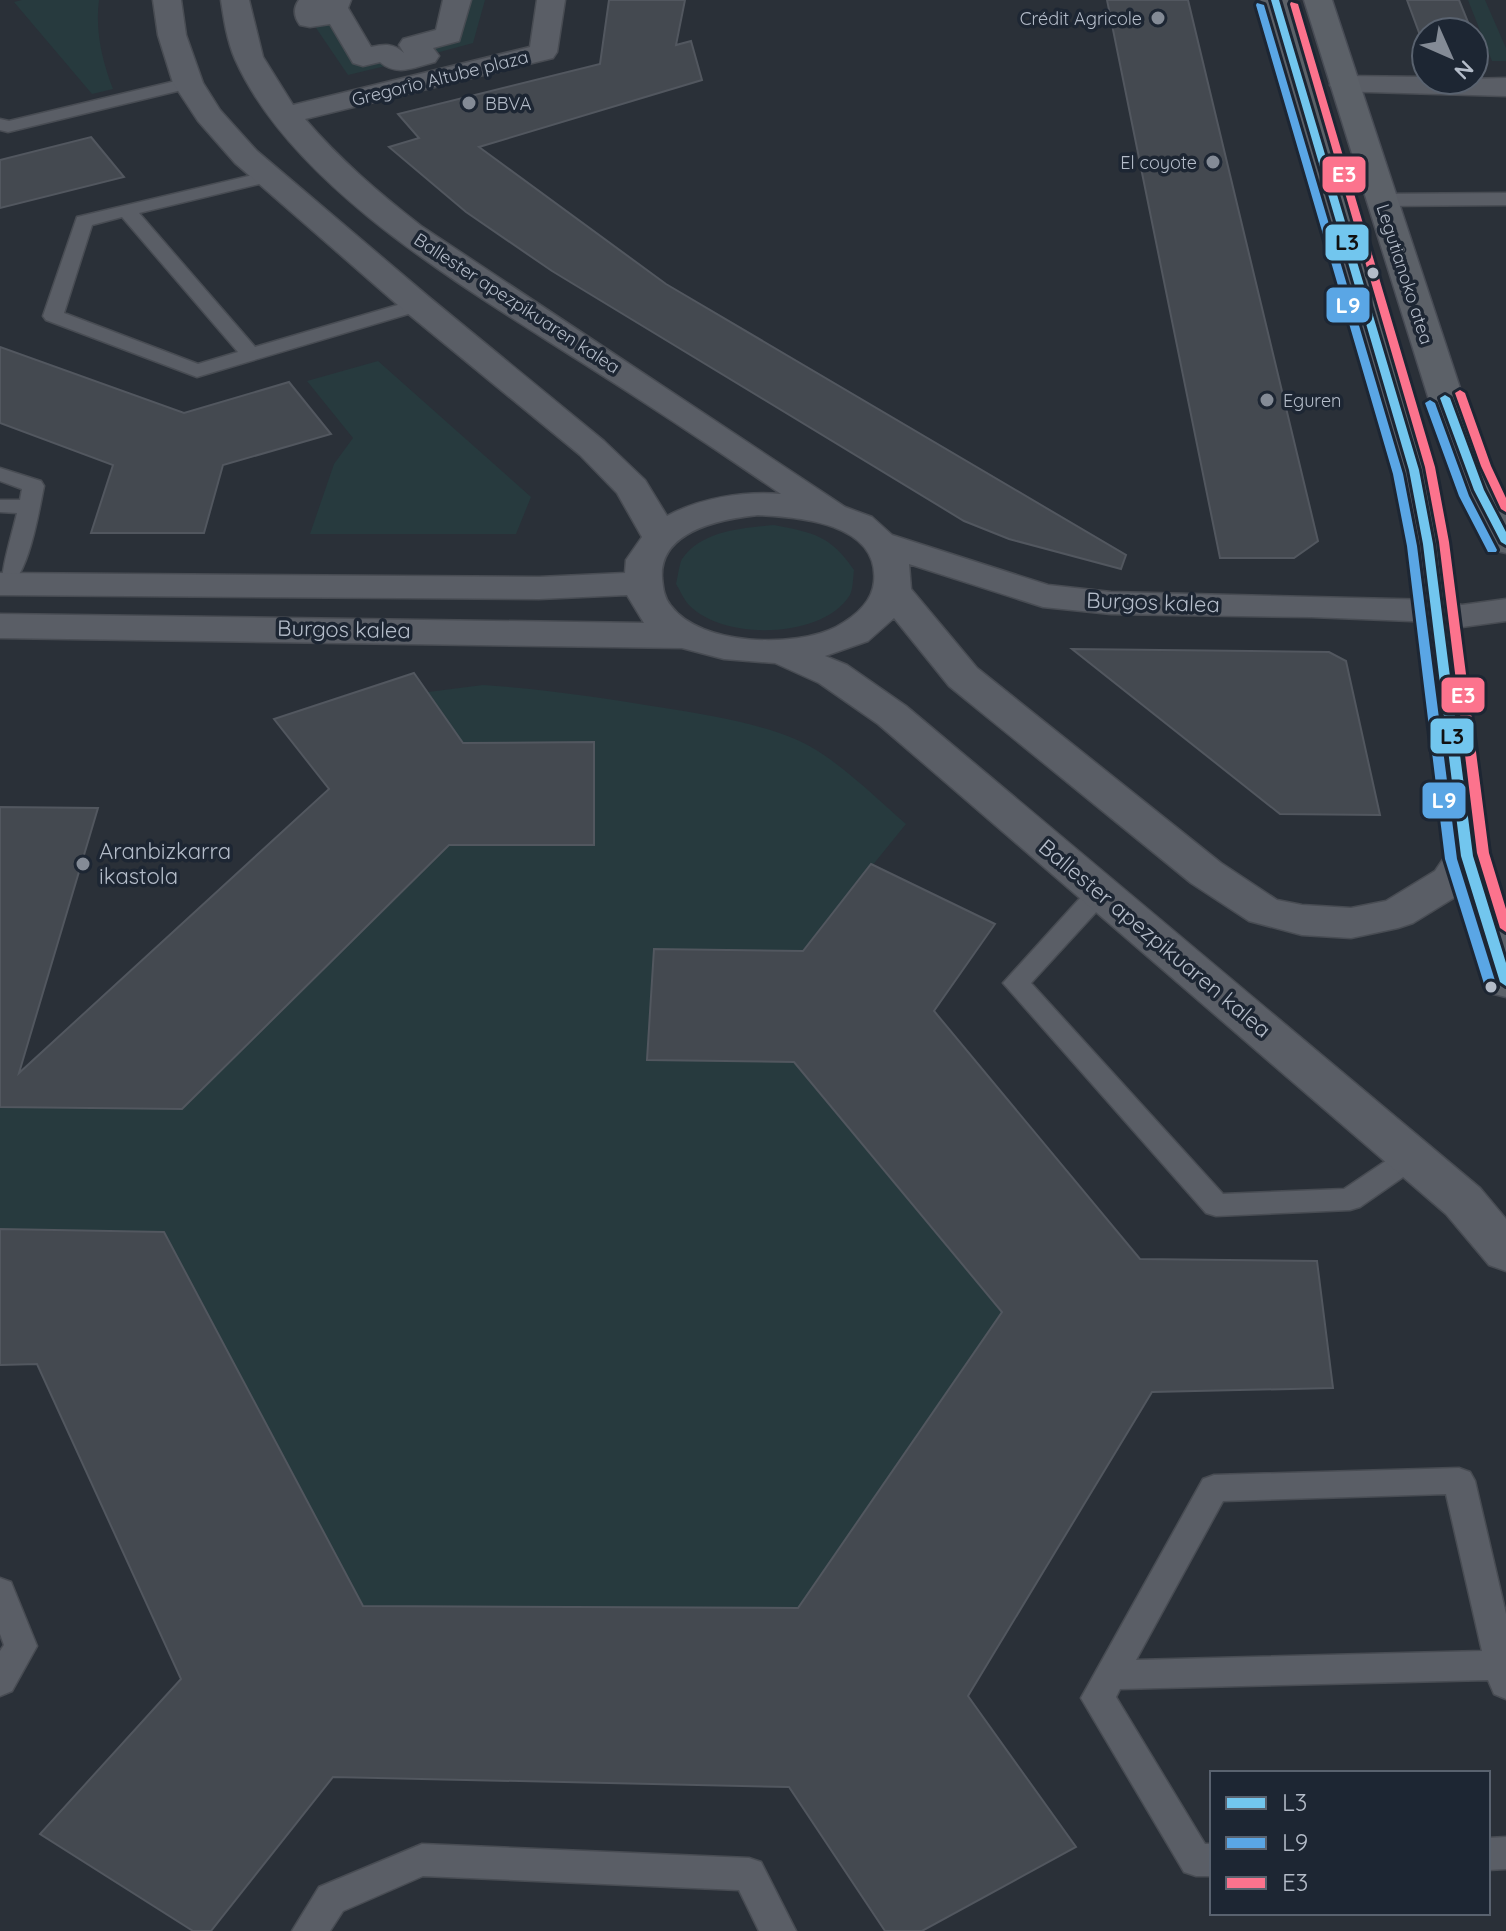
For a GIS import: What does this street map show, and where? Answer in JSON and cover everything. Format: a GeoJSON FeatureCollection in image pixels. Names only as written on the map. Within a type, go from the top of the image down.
{"type":"FeatureCollection","features":[{"type":"Feature","properties":{"kind":"main road"},"geometry":{"type":"LineString","coordinates":[[1275,0],[1414,470],[1428,544],[1467,856],[1506,982]]}},
{"type":"Feature","properties":{"kind":"main road","name":"Legutianoko atea"},"geometry":{"type":"LineString","coordinates":[[1318,0],[1469,470],[1486,509],[1506,542]]}},
{"type":"Feature","properties":{"kind":"street"},"geometry":{"type":"LineString","coordinates":[[167,0],[172,35],[188,83],[208,115],[246,157],[418,305],[592,448],[632,488],[661,538]]}},
{"type":"Feature","properties":{"kind":"street","name":"Ballester apezpikuaren kalea"},"geometry":{"type":"LineString","coordinates":[[235,0],[250,61],[267,90],[313,146],[359,191],[429,248],[737,447],[832,514]]}},
{"type":"Feature","properties":{"kind":"street","name":"Gregorio Altube plaza"},"geometry":{"type":"LineString","coordinates":[[337,0],[338,3],[309,6],[310,19],[339,14],[363,57],[386,52],[398,63],[425,56],[413,45],[449,35],[457,0]]}},
{"type":"Feature","properties":{"kind":"street"},"geometry":{"type":"LineString","coordinates":[[470,0],[485,0]]}},
{"type":"Feature","properties":{"kind":"street","name":"Gregorio Altube plaza"},"geometry":{"type":"LineString","coordinates":[[287,115],[543,52],[551,0]]}},
{"type":"Feature","properties":{"kind":"street"},"geometry":{"type":"LineString","coordinates":[[1348,94],[1506,87]]}},
{"type":"Feature","properties":{"kind":"street"},"geometry":{"type":"LineString","coordinates":[[1348,94],[1506,106]]}},
{"type":"Feature","properties":{"kind":"street"},"geometry":{"type":"LineString","coordinates":[[745,505],[796,505],[832,514],[866,531],[878,542],[889,557],[894,574],[892,591],[880,613],[855,632],[822,646],[783,652],[733,650],[688,636],[655,612],[646,598],[641,583],[645,559],[661,538],[687,520],[745,505]]}},
{"type":"Feature","properties":{"kind":"street","name":"Burgos kalea"},"geometry":{"type":"LineString","coordinates":[[878,542],[1043,596],[1111,603],[1436,611],[1462,616],[1506,610]]}},
{"type":"Feature","properties":{"kind":"street","name":"Burgos kalea"},"geometry":{"type":"LineString","coordinates":[[1,584],[539,588],[641,583]]}},
{"type":"Feature","properties":{"kind":"street"},"geometry":{"type":"LineString","coordinates":[[892,591],[963,677],[1206,873],[1264,911],[1302,920],[1351,923],[1398,913],[1450,881],[1467,856]]}},
{"type":"Feature","properties":{"kind":"street","name":"Burgos kalea"},"geometry":{"type":"LineString","coordinates":[[0,626],[688,636]]}},
{"type":"Feature","properties":{"kind":"street","name":"Ballester apezpikuaren kalea"},"geometry":{"type":"LineString","coordinates":[[783,652],[833,674],[892,715],[1463,1201],[1506,1252]]}},
{"type":"Feature","properties":{"kind":"lane"},"geometry":{"type":"LineString","coordinates":[[0,124],[8,127],[188,83]]}},
{"type":"Feature","properties":{"kind":"lane"},"geometry":{"type":"LineString","coordinates":[[270,176],[84,221],[53,316],[197,371],[418,305]]}},
{"type":"Feature","properties":{"kind":"lane"},"geometry":{"type":"LineString","coordinates":[[1381,200],[1506,199]]}},
{"type":"Feature","properties":{"kind":"lane"},"geometry":{"type":"LineString","coordinates":[[125,209],[251,355]]}},
{"type":"Feature","properties":{"kind":"lane"},"geometry":{"type":"LineString","coordinates":[[0,474],[33,486],[19,550],[1,584]]}},
{"type":"Feature","properties":{"kind":"lane"},"geometry":{"type":"LineString","coordinates":[[0,506],[29,507]]}},
{"type":"Feature","properties":{"kind":"lane"},"geometry":{"type":"LineString","coordinates":[[1100,892],[1016,983],[1216,1205],[1350,1199],[1412,1157]]}},
{"type":"Feature","properties":{"kind":"lane"},"geometry":{"type":"LineString","coordinates":[[1110,1675],[1504,1675],[1459,1481],[1214,1488],[1110,1675],[1098,1698],[1196,1860],[1210,1860]]}},
{"type":"Feature","properties":{"kind":"lane"},"geometry":{"type":"LineString","coordinates":[[0,1592],[21,1646],[0,1681]]}},
{"type":"Feature","properties":{"kind":"lane"},"geometry":{"type":"LineString","coordinates":[[310,1931],[331,1899],[422,1860],[749,1874],[778,1931]]}},
{"type":"Feature","properties":{"kind":"green space"},"geometry":{"type":"Polygon","coordinates":[[[99,0],[100,45],[113,89],[92,94],[14,2],[99,0]]]}},
{"type":"Feature","properties":{"kind":"green space"},"geometry":{"type":"Polygon","coordinates":[[[457,0],[485,0],[473,43],[425,56],[413,45],[448,35],[457,0]]]}},
{"type":"Feature","properties":{"kind":"green space"},"geometry":{"type":"Polygon","coordinates":[[[1468,0],[1485,0],[1506,48],[1506,61],[1492,61],[1490,56],[1490,16],[1474,16],[1468,0]]]}},
{"type":"Feature","properties":{"kind":"green space"},"geometry":{"type":"Polygon","coordinates":[[[339,14],[363,57],[398,63],[348,75],[310,19],[339,14]]]}},
{"type":"Feature","properties":{"kind":"green space"},"geometry":{"type":"Polygon","coordinates":[[[378,361],[531,497],[516,534],[310,534],[334,464],[353,438],[307,381],[378,361]]]}},
{"type":"Feature","properties":{"kind":"green space"},"geometry":{"type":"Polygon","coordinates":[[[774,525],[800,530],[829,542],[854,570],[850,595],[837,610],[796,627],[772,630],[725,625],[705,617],[689,605],[676,584],[681,561],[690,549],[724,532],[774,525]]]}},
{"type":"Feature","properties":{"kind":"green space"},"geometry":{"type":"Polygon","coordinates":[[[483,685],[574,694],[665,708],[731,720],[779,733],[824,755],[906,824],[803,951],[655,949],[647,1059],[794,1062],[1002,1312],[798,1608],[363,1606],[164,1232],[0,1229],[0,1107],[182,1109],[449,845],[594,845],[594,742],[463,743],[428,692],[483,685]]]}},
{"type":"Feature","properties":{"kind":"building"},"geometry":{"type":"Polygon","coordinates":[[[609,0],[685,0],[676,45],[691,41],[702,80],[479,147],[666,284],[1126,555],[1121,569],[1009,539],[964,521],[552,271],[466,212],[389,147],[419,138],[398,114],[600,64],[609,0]]]}},
{"type":"Feature","properties":{"kind":"building"},"geometry":{"type":"Polygon","coordinates":[[[1107,0],[1188,0],[1318,541],[1294,558],[1220,558],[1107,0]]]}},
{"type":"Feature","properties":{"kind":"building"},"geometry":{"type":"Polygon","coordinates":[[[1407,0],[1459,0],[1466,16],[1413,16],[1407,0]]]}},
{"type":"Feature","properties":{"kind":"building"},"geometry":{"type":"Polygon","coordinates":[[[91,137],[124,177],[0,208],[0,160],[91,137]]]}},
{"type":"Feature","properties":{"kind":"building"},"geometry":{"type":"Polygon","coordinates":[[[0,347],[184,413],[289,382],[331,434],[223,465],[204,533],[91,533],[113,465],[0,423],[0,347]]]}},
{"type":"Feature","properties":{"kind":"building"},"geometry":{"type":"Polygon","coordinates":[[[1072,649],[1329,652],[1346,661],[1380,815],[1280,814],[1072,649]]]}},
{"type":"Feature","properties":{"kind":"building"},"geometry":{"type":"Polygon","coordinates":[[[414,673],[463,743],[594,742],[594,845],[449,845],[182,1109],[0,1107],[0,807],[98,808],[19,1073],[329,789],[274,719],[414,673]]]}},
{"type":"Feature","properties":{"kind":"building"},"geometry":{"type":"Polygon","coordinates":[[[871,864],[995,924],[934,1011],[1140,1259],[1317,1261],[1333,1388],[1152,1392],[968,1696],[1076,1847],[922,1931],[885,1931],[789,1787],[333,1777],[211,1931],[193,1931],[40,1834],[181,1679],[37,1364],[0,1365],[0,1229],[164,1232],[363,1606],[798,1608],[1002,1312],[794,1062],[647,1060],[654,949],[803,951],[871,864]]]}},
{"type":"Feature","properties":{"kind":"transit line","name":"L3"},"geometry":{"type":"LineString","coordinates":[[1275,0],[1414,470],[1428,544],[1467,856],[1506,982]]}},
{"type":"Feature","properties":{"kind":"transit line","name":"E3"},"geometry":{"type":"LineString","coordinates":[[1294,4],[1430,467],[1444,542],[1483,853],[1506,928]]}},
{"type":"Feature","properties":{"kind":"transit line","name":"L9"},"geometry":{"type":"LineString","coordinates":[[1260,5],[1398,474],[1412,546],[1451,859],[1491,987]]}},
{"type":"Feature","properties":{"kind":"transit line","name":"E3"},"geometry":{"type":"LineString","coordinates":[[1460,393],[1486,466],[1506,509]]}},
{"type":"Feature","properties":{"kind":"transit line","name":"L3"},"geometry":{"type":"LineString","coordinates":[[1445,398],[1479,490],[1506,542]]}},
{"type":"Feature","properties":{"kind":"transit line","name":"L9"},"geometry":{"type":"LineString","coordinates":[[1430,403],[1464,496],[1492,550]]}},
{"type":"Feature","properties":{"kind":"place","name":"Crédit Agricole"},"geometry":{"type":"Point","coordinates":[1158,18]}},
{"type":"Feature","properties":{"kind":"place","name":"BBVA"},"geometry":{"type":"Point","coordinates":[469,103]}},
{"type":"Feature","properties":{"kind":"place","name":"El coyote"},"geometry":{"type":"Point","coordinates":[1213,162]}},
{"type":"Feature","properties":{"kind":"place","name":"Eguren"},"geometry":{"type":"Point","coordinates":[1267,400]}},
{"type":"Feature","properties":{"kind":"place","name":"Aranbizkarra ikastola"},"geometry":{"type":"Point","coordinates":[83,864]}}]}
